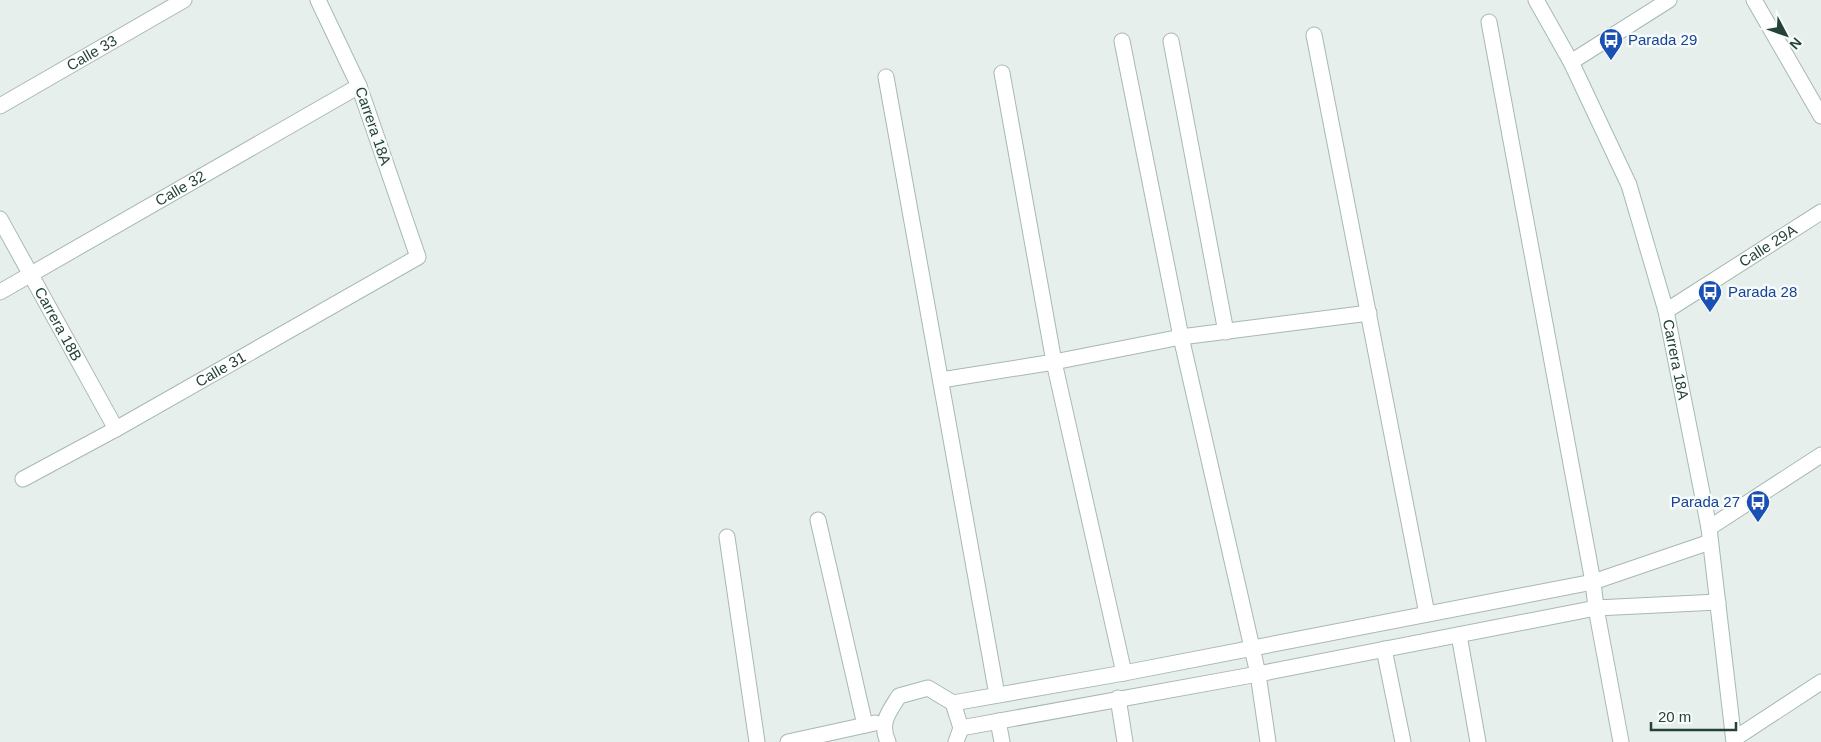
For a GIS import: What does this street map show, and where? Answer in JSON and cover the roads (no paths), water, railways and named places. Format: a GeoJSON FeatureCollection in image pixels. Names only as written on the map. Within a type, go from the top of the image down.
{"type":"FeatureCollection","features":[{"type":"Feature","properties":{"kind":"street","name":"Calle 33"},"geometry":{"type":"LineString","coordinates":[[0,106],[184,0]]}},
{"type":"Feature","properties":{"kind":"street","name":"Carrera 18A"},"geometry":{"type":"LineString","coordinates":[[318,0],[359,86],[418,257]]}},
{"type":"Feature","properties":{"kind":"street","name":"Carrera 18A"},"geometry":{"type":"LineString","coordinates":[[1536,0],[1571,62],[1629,185],[1666,311],[1710,535],[1734,740]]}},
{"type":"Feature","properties":{"kind":"street"},"geometry":{"type":"LineString","coordinates":[[1571,62],[1670,0]]}},
{"type":"Feature","properties":{"kind":"street"},"geometry":{"type":"LineString","coordinates":[[1754,0],[1821,116]]}},
{"type":"Feature","properties":{"kind":"street"},"geometry":{"type":"LineString","coordinates":[[1489,22],[1621,742]]}},
{"type":"Feature","properties":{"kind":"street"},"geometry":{"type":"LineString","coordinates":[[1314,35],[1428,614]]}},
{"type":"Feature","properties":{"kind":"street"},"geometry":{"type":"LineString","coordinates":[[1122,41],[1181,338],[1258,674],[1268,742]]}},
{"type":"Feature","properties":{"kind":"street"},"geometry":{"type":"LineString","coordinates":[[1171,42],[1226,332]]}},
{"type":"Feature","properties":{"kind":"street"},"geometry":{"type":"LineString","coordinates":[[1002,73],[1054,362],[1124,673]]}},
{"type":"Feature","properties":{"kind":"street"},"geometry":{"type":"LineString","coordinates":[[886,77],[997,695]]}},
{"type":"Feature","properties":{"kind":"street","name":"Calle 32"},"geometry":{"type":"LineString","coordinates":[[0,292],[359,86]]}},
{"type":"Feature","properties":{"kind":"street","name":"Calle 29A"},"geometry":{"type":"LineString","coordinates":[[1666,311],[1821,212]]}},
{"type":"Feature","properties":{"kind":"street","name":"Carrera 18B"},"geometry":{"type":"LineString","coordinates":[[0,219],[116,429]]}},
{"type":"Feature","properties":{"kind":"street","name":"Calle 31"},"geometry":{"type":"LineString","coordinates":[[23,479],[116,429],[418,257]]}},
{"type":"Feature","properties":{"kind":"street"},"geometry":{"type":"LineString","coordinates":[[941,380],[1054,362],[1181,338],[1368,313]]}},
{"type":"Feature","properties":{"kind":"street"},"geometry":{"type":"LineString","coordinates":[[888,742],[885,736],[884,722],[899,696],[928,688],[953,703],[1124,673],[1593,582],[1710,535],[1821,455]]}},
{"type":"Feature","properties":{"kind":"street"},"geometry":{"type":"LineString","coordinates":[[818,520],[865,725]]}},
{"type":"Feature","properties":{"kind":"street"},"geometry":{"type":"LineString","coordinates":[[727,537],[757,742]]}},
{"type":"Feature","properties":{"kind":"street"},"geometry":{"type":"LineString","coordinates":[[953,703],[958,735],[998,721],[1258,674],[1596,608],[1718,602]]}},
{"type":"Feature","properties":{"kind":"street"},"geometry":{"type":"LineString","coordinates":[[1459,635],[1478,742]]}},
{"type":"Feature","properties":{"kind":"street"},"geometry":{"type":"LineString","coordinates":[[1384,649],[1403,742]]}},
{"type":"Feature","properties":{"kind":"street"},"geometry":{"type":"LineString","coordinates":[[1734,740],[1821,682]]}},
{"type":"Feature","properties":{"kind":"street"},"geometry":{"type":"LineString","coordinates":[[1118,698],[1124,742]]}},
{"type":"Feature","properties":{"kind":"street"},"geometry":{"type":"LineString","coordinates":[[998,721],[1002,742]]}},
{"type":"Feature","properties":{"kind":"street"},"geometry":{"type":"LineString","coordinates":[[788,742],[884,722]]}},
{"type":"Feature","properties":{"kind":"place","name":"Parada 29"},"geometry":{"type":"Point","coordinates":[1611,61]}},
{"type":"Feature","properties":{"kind":"place","name":"Parada 28"},"geometry":{"type":"Point","coordinates":[1710,313]}},
{"type":"Feature","properties":{"kind":"place","name":"Parada 27"},"geometry":{"type":"Point","coordinates":[1758,523]}}]}
